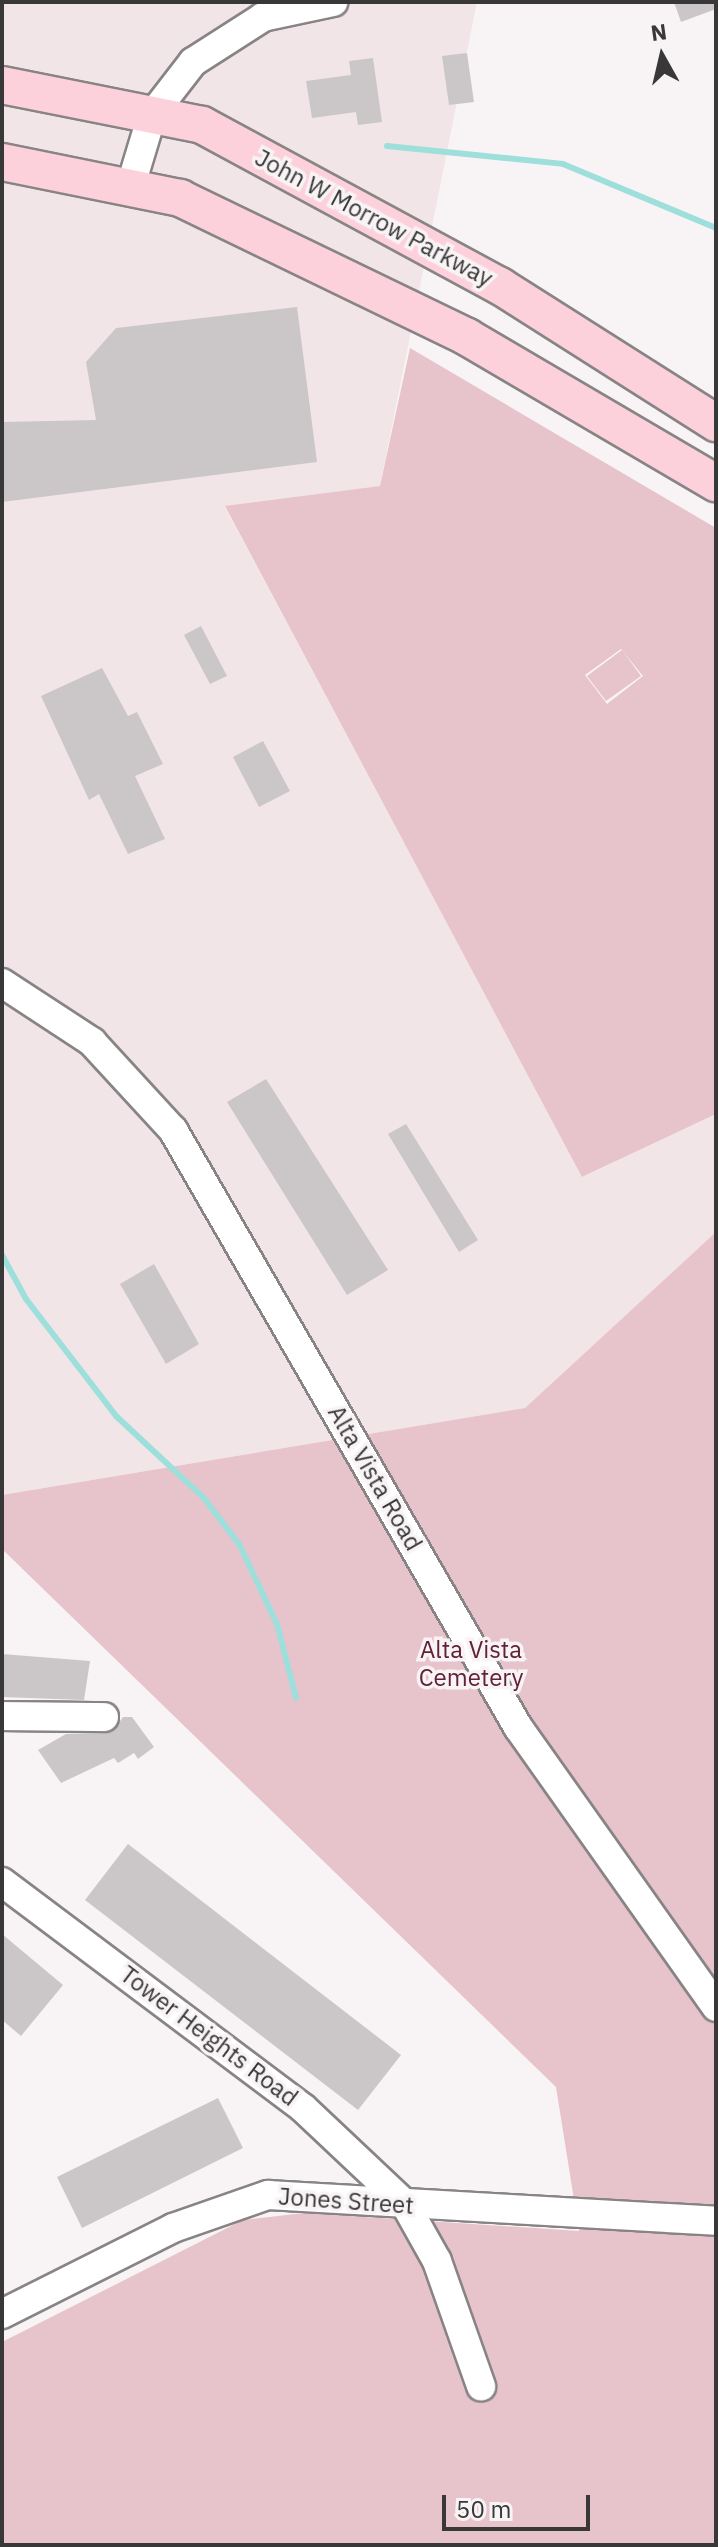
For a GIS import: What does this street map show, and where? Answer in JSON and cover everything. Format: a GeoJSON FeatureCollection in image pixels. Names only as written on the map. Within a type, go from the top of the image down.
{"type":"FeatureCollection","features":[{"type":"Feature","properties":{"kind":"main road","name":"John W Morrow Parkway"},"geometry":{"type":"LineString","coordinates":[[2,85],[202,125],[500,286],[716,423]]}},
{"type":"Feature","properties":{"kind":"main road"},"geometry":{"type":"LineString","coordinates":[[2,162],[180,198],[467,337],[716,483]]}},
{"type":"Feature","properties":{"kind":"street"},"geometry":{"type":"LineString","coordinates":[[130,188],[152,115],[193,62],[224,39],[263,17],[333,2]]}},
{"type":"Feature","properties":{"kind":"street","name":"Alta Vista Road"},"geometry":{"type":"LineString","coordinates":[[2,983],[92,1042],[173,1130],[518,1727],[716,2007]]}},
{"type":"Feature","properties":{"kind":"street"},"geometry":{"type":"LineString","coordinates":[[2,1716],[104,1717]]}},
{"type":"Feature","properties":{"kind":"street","name":"Tower Heights Road"},"geometry":{"type":"LineString","coordinates":[[2,1882],[303,2108],[405,2204],[437,2261],[481,2386]]}},
{"type":"Feature","properties":{"kind":"street","name":"Jones Street"},"geometry":{"type":"LineString","coordinates":[[2,2314],[225,2206],[318,2195],[405,2204],[716,2221]]}},
{"type":"Feature","properties":{"kind":"shaded area"},"geometry":{"type":"Polygon","coordinates":[[[2,2],[477,2],[380,486],[225,507],[583,1177],[716,1114],[716,1232],[525,1408],[2,1495],[2,2]]]}},
{"type":"Feature","properties":{"kind":"green space"},"geometry":{"type":"Polygon","coordinates":[[[410,348],[716,528],[716,1114],[582,1177],[225,506],[380,486],[410,348]],[[621,649],[585,675],[607,704],[643,676],[621,649]]]}},
{"type":"Feature","properties":{"kind":"green space"},"geometry":{"type":"Polygon","coordinates":[[[622,650],[641,676],[606,701],[587,676],[622,650]]]}},
{"type":"Feature","properties":{"kind":"green space","name":"Alta Vista Cemetery"},"geometry":{"type":"Polygon","coordinates":[[[716,1232],[716,2545],[2,2545],[2,2342],[243,2220],[304,2213],[579,2231],[556,2087],[2,1549],[2,1495],[525,1408],[716,1232]]]}},
{"type":"Feature","properties":{"kind":"building"},"geometry":{"type":"Polygon","coordinates":[[[674,2],[716,2],[716,9],[681,22],[674,2]]]}},
{"type":"Feature","properties":{"kind":"building"},"geometry":{"type":"Polygon","coordinates":[[[467,53],[474,102],[449,105],[442,56],[467,53]]]}},
{"type":"Feature","properties":{"kind":"building"},"geometry":{"type":"Polygon","coordinates":[[[373,58],[382,122],[358,125],[356,112],[312,118],[306,81],[351,75],[349,61],[373,58]]]}},
{"type":"Feature","properties":{"kind":"building"},"geometry":{"type":"Polygon","coordinates":[[[297,307],[317,462],[2,502],[2,422],[96,420],[86,362],[116,328],[297,307]]]}},
{"type":"Feature","properties":{"kind":"building"},"geometry":{"type":"Polygon","coordinates":[[[201,626],[227,676],[210,684],[184,635],[201,626]]]}},
{"type":"Feature","properties":{"kind":"building"},"geometry":{"type":"Polygon","coordinates":[[[102,668],[128,716],[137,712],[163,764],[135,776],[165,839],[128,854],[99,794],[89,800],[41,696],[102,668]]]}},
{"type":"Feature","properties":{"kind":"building"},"geometry":{"type":"Polygon","coordinates":[[[263,741],[290,791],[259,807],[233,757],[263,741]]]}},
{"type":"Feature","properties":{"kind":"building"},"geometry":{"type":"Polygon","coordinates":[[[266,1079],[388,1270],[347,1295],[227,1102],[266,1079]]]}},
{"type":"Feature","properties":{"kind":"building"},"geometry":{"type":"Polygon","coordinates":[[[406,1124],[478,1240],[459,1252],[388,1134],[406,1124]]]}},
{"type":"Feature","properties":{"kind":"building"},"geometry":{"type":"Polygon","coordinates":[[[154,1264],[199,1344],[166,1364],[120,1284],[154,1264]]]}},
{"type":"Feature","properties":{"kind":"building"},"geometry":{"type":"Polygon","coordinates":[[[2,1654],[90,1661],[84,1700],[2,1697],[2,1654]]]}},
{"type":"Feature","properties":{"kind":"building"},"geometry":{"type":"Polygon","coordinates":[[[123,1717],[132,1717],[154,1747],[138,1759],[134,1753],[118,1763],[114,1758],[61,1783],[38,1750],[66,1734],[112,1732],[123,1717]]]}},
{"type":"Feature","properties":{"kind":"building"},"geometry":{"type":"Polygon","coordinates":[[[128,1844],[401,2055],[358,2110],[85,1900],[128,1844]]]}},
{"type":"Feature","properties":{"kind":"building"},"geometry":{"type":"Polygon","coordinates":[[[2,1934],[63,1985],[21,2036],[2,2020],[2,1934]]]}},
{"type":"Feature","properties":{"kind":"building"},"geometry":{"type":"Polygon","coordinates":[[[218,2098],[243,2148],[82,2228],[57,2177],[218,2098]]]}},
{"type":"Feature","properties":{"kind":"waterway"},"geometry":{"type":"LineString","coordinates":[[387,146],[563,164],[716,228]]}},
{"type":"Feature","properties":{"kind":"waterway"},"geometry":{"type":"LineString","coordinates":[[2,1255],[26,1299],[116,1416],[203,1497],[239,1544],[277,1624],[296,1698]]}}]}
